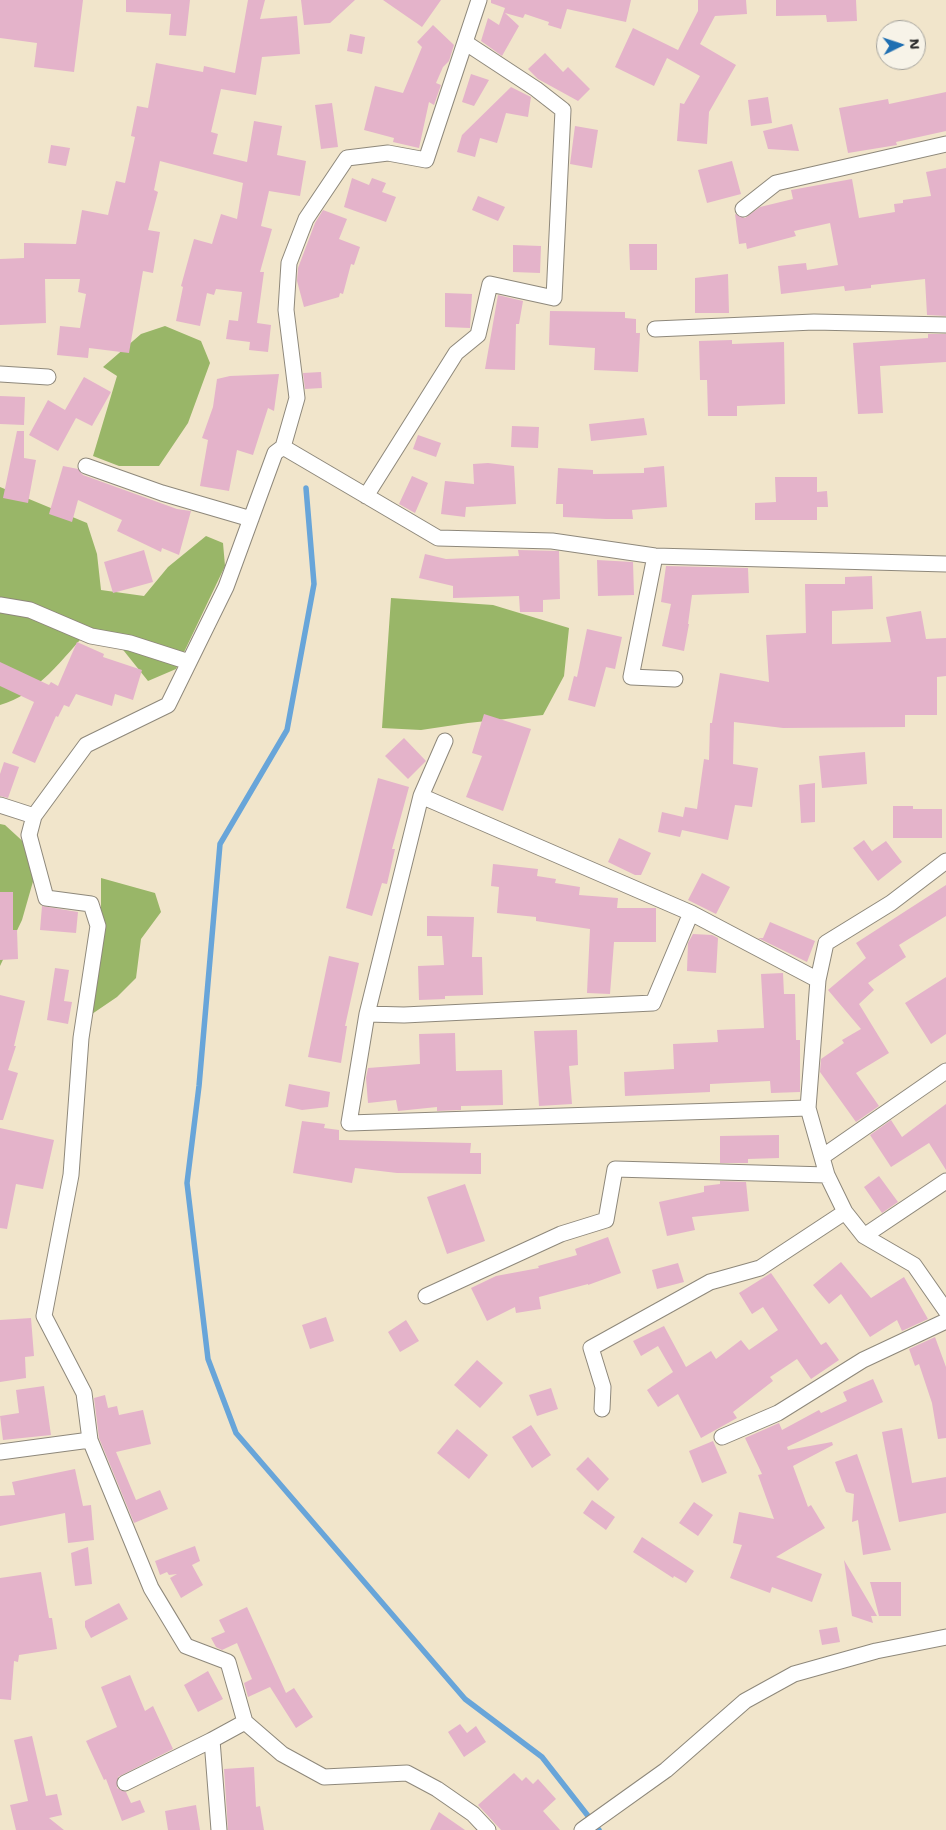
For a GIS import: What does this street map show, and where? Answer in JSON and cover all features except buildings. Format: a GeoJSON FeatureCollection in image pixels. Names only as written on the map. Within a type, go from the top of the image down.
{"type":"FeatureCollection","features":[{"type":"Feature","properties":{"kind":"street"},"geometry":{"type":"LineString","coordinates":[[479,0],[426,160],[388,153],[347,158],[306,219],[289,263],[286,310],[297,398],[283,447],[275,453],[226,587],[168,705],[86,745],[34,816],[29,835],[46,898],[90,904],[98,926],[81,1038],[71,1175],[44,1316],[84,1393],[90,1440],[151,1588],[186,1646],[228,1662],[245,1722],[282,1754],[324,1777],[407,1773],[437,1789],[473,1814],[488,1830]]}},
{"type":"Feature","properties":{"kind":"street"},"geometry":{"type":"LineString","coordinates":[[366,496],[456,353],[478,335],[490,284],[554,298],[563,110],[536,89],[466,43]]}},
{"type":"Feature","properties":{"kind":"street"},"geometry":{"type":"LineString","coordinates":[[743,209],[776,183],[946,144]]}},
{"type":"Feature","properties":{"kind":"street"},"geometry":{"type":"LineString","coordinates":[[655,329],[814,322],[946,325]]}},
{"type":"Feature","properties":{"kind":"street"},"geometry":{"type":"LineString","coordinates":[[0,374],[48,377]]}},
{"type":"Feature","properties":{"kind":"street"},"geometry":{"type":"LineString","coordinates":[[283,447],[438,538],[552,541],[655,556],[946,564]]}},
{"type":"Feature","properties":{"kind":"street"},"geometry":{"type":"LineString","coordinates":[[86,466],[162,493],[251,519]]}},
{"type":"Feature","properties":{"kind":"street"},"geometry":{"type":"LineString","coordinates":[[655,556],[631,677],[674,679]]}},
{"type":"Feature","properties":{"kind":"street"},"geometry":{"type":"LineString","coordinates":[[0,605],[30,610],[91,636],[130,644],[189,662]]}},
{"type":"Feature","properties":{"kind":"street"},"geometry":{"type":"LineString","coordinates":[[446,741],[421,796],[367,1014],[349,1123],[808,1108]]}},
{"type":"Feature","properties":{"kind":"street"},"geometry":{"type":"LineString","coordinates":[[421,796],[691,913],[818,980]]}},
{"type":"Feature","properties":{"kind":"street"},"geometry":{"type":"LineString","coordinates":[[0,804],[34,816]]}},
{"type":"Feature","properties":{"kind":"street"},"geometry":{"type":"LineString","coordinates":[[946,861],[891,903],[826,943],[818,980],[808,1108],[827,1175],[845,1212],[864,1236],[914,1265],[946,1311]]}},
{"type":"Feature","properties":{"kind":"street"},"geometry":{"type":"LineString","coordinates":[[367,1014],[414,1015],[653,1003],[691,913]]}},
{"type":"Feature","properties":{"kind":"street"},"geometry":{"type":"LineString","coordinates":[[822,1156],[946,1071]]}},
{"type":"Feature","properties":{"kind":"street"},"geometry":{"type":"LineString","coordinates":[[426,1296],[561,1234],[606,1220],[615,1169],[827,1175]]}},
{"type":"Feature","properties":{"kind":"street"},"geometry":{"type":"LineString","coordinates":[[864,1236],[946,1181]]}},
{"type":"Feature","properties":{"kind":"street"},"geometry":{"type":"LineString","coordinates":[[602,1409],[603,1387],[591,1348],[710,1282],[760,1268],[845,1212]]}},
{"type":"Feature","properties":{"kind":"street"},"geometry":{"type":"LineString","coordinates":[[722,1437],[778,1413],[863,1360],[946,1321]]}},
{"type":"Feature","properties":{"kind":"street"},"geometry":{"type":"LineString","coordinates":[[0,1452],[90,1440]]}},
{"type":"Feature","properties":{"kind":"street"},"geometry":{"type":"LineString","coordinates":[[582,1830],[666,1770],[745,1701],[794,1674],[876,1651],[946,1637]]}},
{"type":"Feature","properties":{"kind":"street"},"geometry":{"type":"LineString","coordinates":[[125,1783],[245,1722]]}},
{"type":"Feature","properties":{"kind":"street"},"geometry":{"type":"LineString","coordinates":[[212,1740],[219,1830]]}},
{"type":"Feature","properties":{"kind":"green space"},"geometry":{"type":"Polygon","coordinates":[[[165,326],[201,341],[210,363],[188,423],[159,466],[119,466],[93,456],[117,376],[103,367],[141,334],[165,326]]]}},
{"type":"Feature","properties":{"kind":"green space"},"geometry":{"type":"Polygon","coordinates":[[[0,487],[87,523],[97,554],[101,590],[144,596],[168,567],[206,536],[223,543],[225,566],[176,669],[148,681],[116,641],[89,630],[60,663],[38,684],[26,693],[0,705],[0,487]]]}},
{"type":"Feature","properties":{"kind":"green space"},"geometry":{"type":"Polygon","coordinates":[[[391,598],[493,605],[569,628],[564,676],[543,715],[421,730],[382,728],[391,598]]]}},
{"type":"Feature","properties":{"kind":"green space"},"geometry":{"type":"Polygon","coordinates":[[[0,824],[5,825],[40,857],[22,920],[0,966],[0,824]]]}},
{"type":"Feature","properties":{"kind":"green space"},"geometry":{"type":"Polygon","coordinates":[[[101,878],[155,893],[161,912],[141,939],[136,978],[117,997],[92,1014],[101,919],[101,878]]]}},
{"type":"Feature","properties":{"kind":"waterway"},"geometry":{"type":"LineString","coordinates":[[306,488],[314,584],[287,730],[220,844],[199,1086],[187,1183],[208,1359],[236,1433],[465,1699],[542,1757],[599,1830]]}}]}
